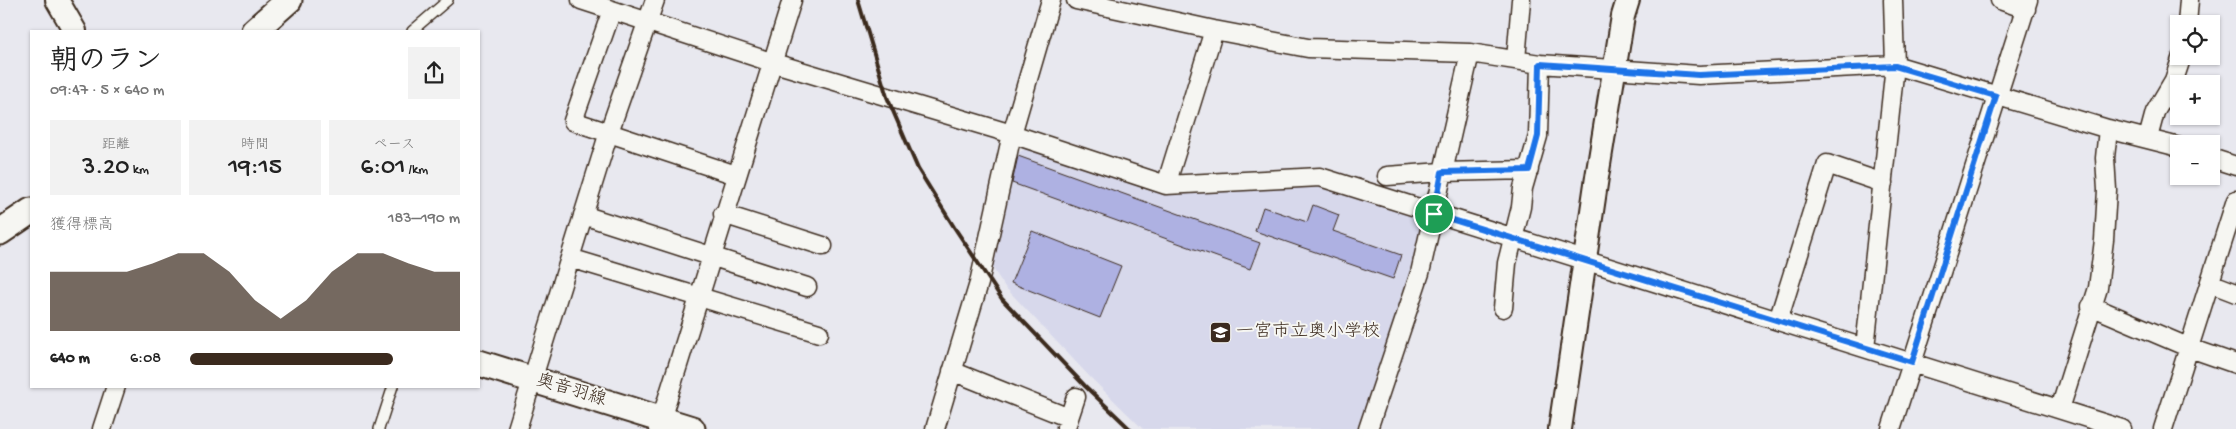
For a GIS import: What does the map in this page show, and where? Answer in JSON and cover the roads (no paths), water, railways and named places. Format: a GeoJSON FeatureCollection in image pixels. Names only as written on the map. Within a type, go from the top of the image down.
{"type":"FeatureCollection","features":[{"type":"Feature","properties":{"kind":"main road"},"geometry":{"type":"LineString","coordinates":[[255,30],[289,0]]}},
{"type":"Feature","properties":{"kind":"main road","name":"奥音羽線"},"geometry":{"type":"LineString","coordinates":[[480,363],[660,424],[692,429]]}},
{"type":"Feature","properties":{"kind":"street"},"geometry":{"type":"LineString","coordinates":[[57,0],[74,30]]}},
{"type":"Feature","properties":{"kind":"street"},"geometry":{"type":"LineString","coordinates":[[580,0],[772,62],[1012,134],[1166,185],[1320,177],[2122,429]]}},
{"type":"Feature","properties":{"kind":"street"},"geometry":{"type":"LineString","coordinates":[[517,429],[609,132],[655,0]]}},
{"type":"Feature","properties":{"kind":"street"},"geometry":{"type":"LineString","coordinates":[[660,424],[712,256],[723,214],[792,0]]}},
{"type":"Feature","properties":{"kind":"street"},"geometry":{"type":"LineString","coordinates":[[936,429],[978,283],[1012,134],[1051,0]]}},
{"type":"Feature","properties":{"kind":"street"},"geometry":{"type":"LineString","coordinates":[[1076,0],[1308,48],[1470,53],[1540,64],[1699,75],[1895,66],[2108,129],[2170,144]]}},
{"type":"Feature","properties":{"kind":"street"},"geometry":{"type":"LineString","coordinates":[[1516,60],[1521,0]]}},
{"type":"Feature","properties":{"kind":"street"},"geometry":{"type":"LineString","coordinates":[[1560,429],[1614,70],[1623,16],[1628,0]]}},
{"type":"Feature","properties":{"kind":"street"},"geometry":{"type":"LineString","coordinates":[[1865,348],[1895,66],[1893,0]]}},
{"type":"Feature","properties":{"kind":"street"},"geometry":{"type":"LineString","coordinates":[[1891,429],[1996,96],[2027,5],[2000,0]]}},
{"type":"Feature","properties":{"kind":"street"},"geometry":{"type":"LineString","coordinates":[[2187,15],[2188,0]]}},
{"type":"Feature","properties":{"kind":"street"},"geometry":{"type":"LineString","coordinates":[[612,10],[573,121],[736,175]]}},
{"type":"Feature","properties":{"kind":"street"},"geometry":{"type":"LineString","coordinates":[[1166,185],[1214,30]]}},
{"type":"Feature","properties":{"kind":"street"},"geometry":{"type":"LineString","coordinates":[[1368,429],[1420,273],[1470,53]]}},
{"type":"Feature","properties":{"kind":"street"},"geometry":{"type":"LineString","coordinates":[[1503,308],[1507,263],[1514,239],[1523,188],[1538,136],[1540,64]]}},
{"type":"Feature","properties":{"kind":"street"},"geometry":{"type":"LineString","coordinates":[[2148,138],[2155,112],[2174,80],[2179,65]]}},
{"type":"Feature","properties":{"kind":"street"},"geometry":{"type":"LineString","coordinates":[[2060,409],[2098,288],[2104,240],[2107,190],[2105,158],[2108,129]]}},
{"type":"Feature","properties":{"kind":"street"},"geometry":{"type":"LineString","coordinates":[[2220,161],[2236,166]]}},
{"type":"Feature","properties":{"kind":"street"},"geometry":{"type":"LineString","coordinates":[[1778,321],[1827,164],[1883,183]]}},
{"type":"Feature","properties":{"kind":"street"},"geometry":{"type":"LineString","coordinates":[[1387,176],[1442,172],[1529,170]]}},
{"type":"Feature","properties":{"kind":"street"},"geometry":{"type":"LineString","coordinates":[[2163,429],[2236,200]]}},
{"type":"Feature","properties":{"kind":"street"},"geometry":{"type":"LineString","coordinates":[[723,214],[823,246]]}},
{"type":"Feature","properties":{"kind":"street"},"geometry":{"type":"LineString","coordinates":[[583,216],[806,287]]}},
{"type":"Feature","properties":{"kind":"street"},"geometry":{"type":"LineString","coordinates":[[570,258],[699,295],[819,333]]}},
{"type":"Feature","properties":{"kind":"street"},"geometry":{"type":"LineString","coordinates":[[2210,283],[2236,293]]}},
{"type":"Feature","properties":{"kind":"street"},"geometry":{"type":"LineString","coordinates":[[2091,306],[2190,348],[2236,364]]}},
{"type":"Feature","properties":{"kind":"street"},"geometry":{"type":"LineString","coordinates":[[952,371],[1067,424],[1076,397]]}},
{"type":"Feature","properties":{"kind":"street"},"geometry":{"type":"LineString","coordinates":[[102,429],[115,388]]}},
{"type":"Feature","properties":{"kind":"lane"},"geometry":{"type":"LineString","coordinates":[[413,30],[448,0]]}},
{"type":"Feature","properties":{"kind":"lane"},"geometry":{"type":"LineString","coordinates":[[379,429],[392,388]]}},
{"type":"Feature","properties":{"kind":"railway"},"geometry":{"type":"LineString","coordinates":[[858,0],[887,97],[918,169],[954,227],[1002,299],[1085,386],[1130,429]]}},
{"type":"Feature","properties":{"kind":"place","name":"一宮市立奥小学校"},"geometry":{"type":"Point","coordinates":[1220,332]}}]}
